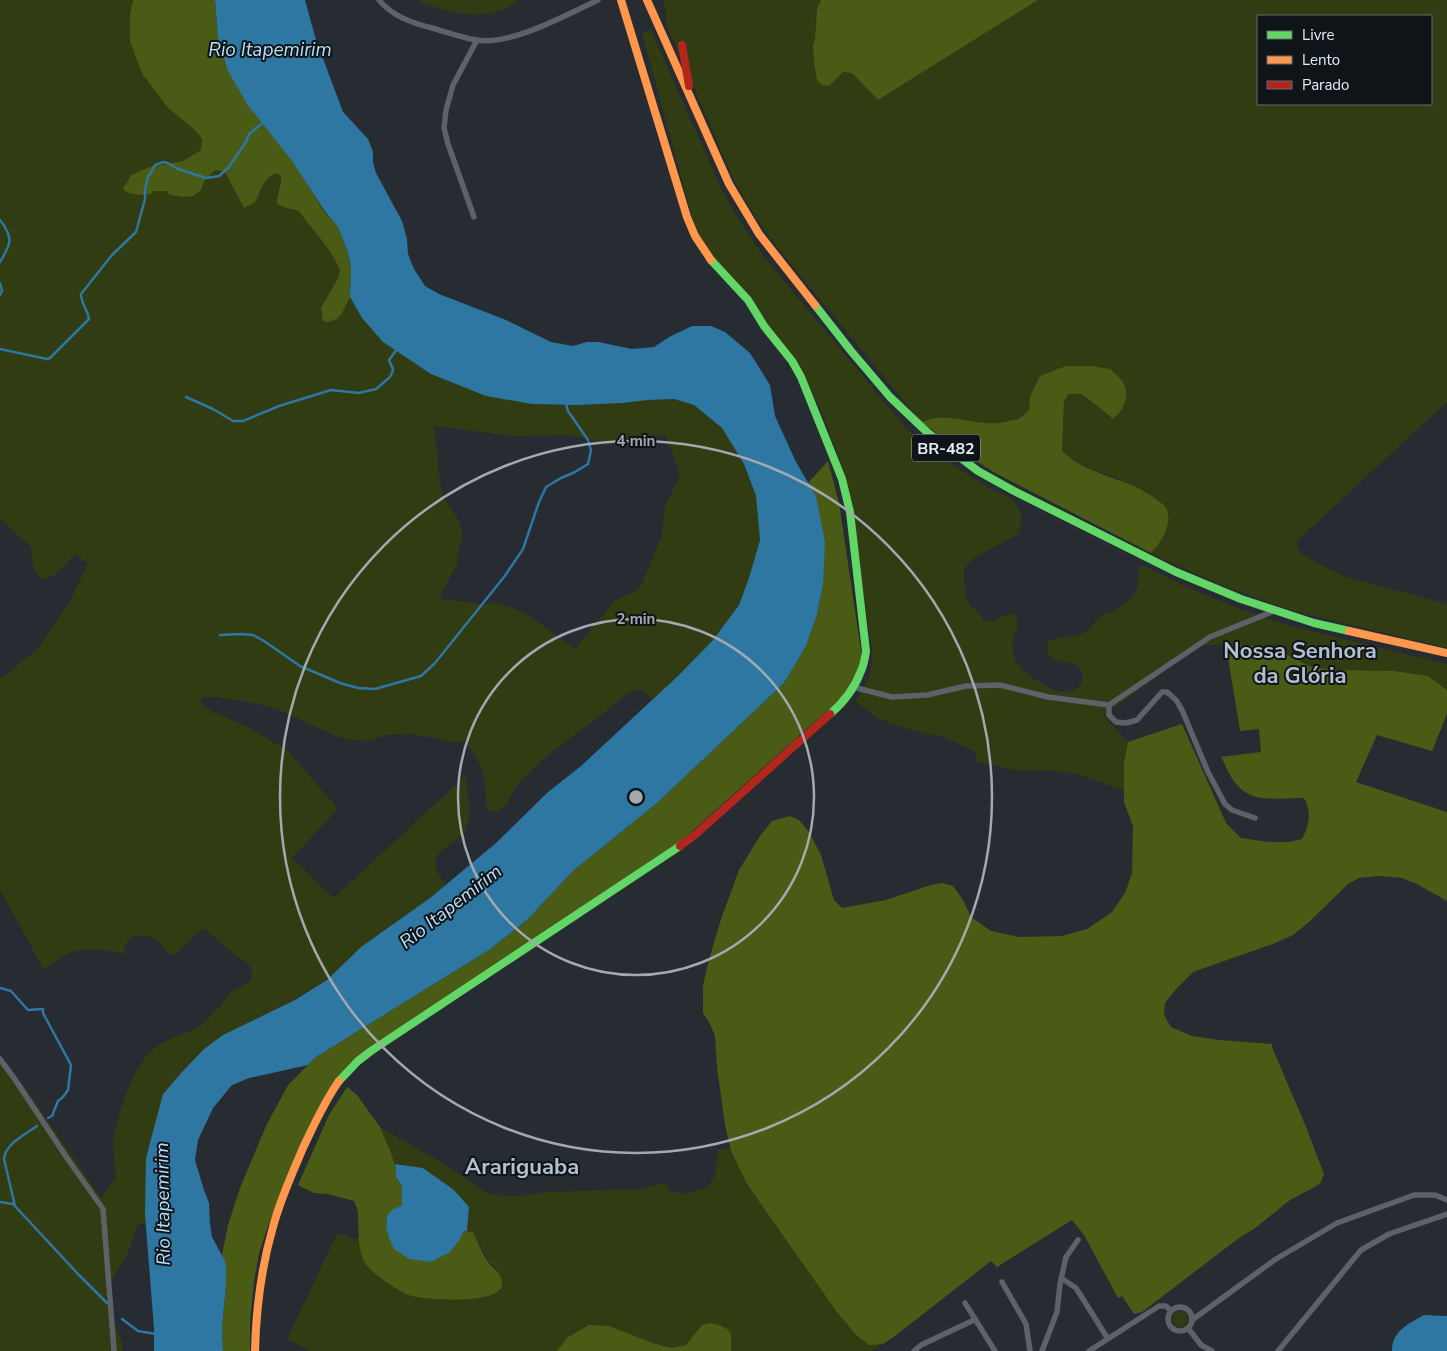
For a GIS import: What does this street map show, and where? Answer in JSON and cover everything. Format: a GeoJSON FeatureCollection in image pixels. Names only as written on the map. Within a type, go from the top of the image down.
{"type":"FeatureCollection","features":[{"type":"Feature","properties":{"kind":"main road"},"geometry":{"type":"LineString","coordinates":[[255,1351],[255,1333],[265,1258],[275,1217],[291,1174],[326,1099],[345,1073],[371,1051],[668,855],[696,834],[839,706],[862,670],[866,651],[850,512],[842,479],[801,377],[792,361],[764,326],[748,300],[709,258],[695,236],[687,217],[621,0]]}},
{"type":"Feature","properties":{"kind":"main road","name":"BR-482"},"geometry":{"type":"LineString","coordinates":[[647,0],[729,184],[758,234],[890,397],[928,434],[978,471],[1176,572],[1241,599],[1314,623],[1447,653]]}},
{"type":"Feature","properties":{"kind":"main road"},"geometry":{"type":"LineString","coordinates":[[682,45],[691,99]]}},
{"type":"Feature","properties":{"kind":"street"},"geometry":{"type":"LineString","coordinates":[[379,0],[384,6],[404,19],[416,24],[477,40],[507,39],[530,32],[598,0]]}},
{"type":"Feature","properties":{"kind":"street"},"geometry":{"type":"LineString","coordinates":[[474,217],[444,128],[446,110],[453,85],[477,40]]}},
{"type":"Feature","properties":{"kind":"street"},"geometry":{"type":"LineString","coordinates":[[852,687],[892,697],[927,695],[966,686],[1000,685],[1048,697],[1109,705],[1210,637],[1275,611]]}},
{"type":"Feature","properties":{"kind":"street"},"geometry":{"type":"LineString","coordinates":[[1109,705],[1109,715],[1116,722],[1126,723],[1137,720],[1162,692],[1167,692],[1176,700],[1182,710],[1208,772],[1225,804],[1232,810],[1255,818]]}},
{"type":"Feature","properties":{"kind":"street"},"geometry":{"type":"LineString","coordinates":[[0,1059],[66,1158],[103,1209],[114,1351]]}},
{"type":"Feature","properties":{"kind":"street"},"geometry":{"type":"LineString","coordinates":[[1192,1320],[1190,1314],[1184,1308],[1175,1308],[1171,1311],[1168,1324],[1172,1329],[1181,1332],[1188,1328],[1192,1320],[1276,1259],[1337,1223],[1414,1195],[1435,1195],[1447,1200]]}},
{"type":"Feature","properties":{"kind":"street"},"geometry":{"type":"LineString","coordinates":[[1278,1351],[1361,1250],[1389,1234],[1447,1214]]}},
{"type":"Feature","properties":{"kind":"street"},"geometry":{"type":"LineString","coordinates":[[1042,1351],[1057,1312],[1061,1278],[1066,1257],[1078,1240]]}},
{"type":"Feature","properties":{"kind":"street"},"geometry":{"type":"LineString","coordinates":[[1061,1278],[1076,1288],[1108,1339]]}},
{"type":"Feature","properties":{"kind":"street"},"geometry":{"type":"LineString","coordinates":[[1002,1282],[1026,1324],[1030,1351]]}},
{"type":"Feature","properties":{"kind":"street"},"geometry":{"type":"LineString","coordinates":[[965,1303],[995,1351]]}},
{"type":"Feature","properties":{"kind":"street"},"geometry":{"type":"LineString","coordinates":[[1088,1351],[1158,1306],[1166,1306],[1171,1311]]}},
{"type":"Feature","properties":{"kind":"street"},"geometry":{"type":"LineString","coordinates":[[914,1351],[974,1320]]}},
{"type":"Feature","properties":{"kind":"street"},"geometry":{"type":"LineString","coordinates":[[1188,1328],[1200,1345],[1212,1351]]}},
{"type":"Feature","properties":{"kind":"green space"},"geometry":{"type":"Polygon","coordinates":[[[0,0],[134,0],[132,4],[130,41],[143,75],[168,108],[197,131],[202,139],[201,150],[183,161],[150,167],[127,193],[141,195],[150,194],[153,191],[166,191],[170,195],[183,197],[201,190],[205,180],[215,170],[225,172],[245,208],[260,193],[269,177],[276,173],[281,176],[281,181],[276,197],[286,208],[299,211],[326,246],[340,270],[338,278],[321,308],[342,313],[350,297],[362,318],[532,404],[577,405],[674,399],[694,405],[722,428],[744,464],[756,496],[760,540],[749,578],[739,605],[713,640],[652,701],[641,689],[627,693],[548,755],[517,785],[506,805],[496,812],[487,810],[483,772],[465,741],[453,742],[413,734],[386,735],[361,741],[347,739],[335,736],[278,709],[244,701],[215,697],[202,698],[201,704],[215,713],[246,726],[288,751],[338,809],[292,858],[334,898],[465,776],[469,816],[463,834],[442,850],[436,858],[436,867],[446,884],[430,898],[361,947],[327,980],[295,1000],[204,1049],[163,1094],[145,1214],[146,1223],[138,1225],[128,1253],[109,1284],[106,1299],[112,1319],[121,1338],[123,1351],[0,1351],[0,1055],[28,1092],[101,1198],[116,1178],[113,1141],[126,1092],[136,1071],[149,1053],[157,1046],[202,1025],[234,990],[251,981],[251,970],[247,963],[203,928],[173,956],[157,940],[149,936],[133,936],[124,946],[125,954],[98,950],[77,950],[65,955],[44,970],[0,890],[0,677],[2,678],[39,647],[70,601],[88,564],[75,554],[52,577],[40,578],[36,573],[31,547],[0,519],[0,0]],[[434,426],[441,490],[459,521],[462,530],[462,539],[457,555],[458,562],[441,595],[441,599],[483,604],[496,603],[516,609],[534,619],[575,649],[614,601],[636,591],[641,585],[662,536],[665,506],[680,475],[666,436],[636,435],[607,443],[570,435],[512,436],[434,426]]]}},
{"type":"Feature","properties":{"kind":"green space"},"geometry":{"type":"Polygon","coordinates":[[[134,0],[215,0],[218,37],[323,210],[338,227],[347,250],[351,266],[350,297],[337,319],[328,322],[323,321],[321,308],[338,278],[340,270],[326,246],[299,211],[277,204],[281,176],[276,173],[269,177],[255,202],[244,208],[225,172],[215,170],[205,180],[201,190],[193,196],[170,195],[166,191],[154,191],[151,194],[136,195],[123,189],[131,175],[150,167],[183,161],[201,150],[202,139],[196,131],[168,108],[143,75],[130,41],[130,15],[134,0]]]}},
{"type":"Feature","properties":{"kind":"green space"},"geometry":{"type":"Polygon","coordinates":[[[420,0],[519,0],[502,10],[470,14],[441,9],[420,2],[420,0]]]}},
{"type":"Feature","properties":{"kind":"green space"},"geometry":{"type":"Polygon","coordinates":[[[664,0],[821,0],[816,17],[813,45],[843,72],[852,73],[878,100],[1038,0],[1447,0],[1447,402],[1297,541],[1299,552],[1346,577],[1447,604],[1447,648],[1294,611],[1222,585],[1151,553],[1163,538],[1149,493],[1084,466],[1062,451],[1064,401],[1069,394],[1082,394],[1112,419],[1124,385],[1030,397],[1029,410],[1020,418],[1003,423],[986,424],[968,421],[926,420],[922,422],[777,247],[756,218],[735,182],[667,26],[664,0]]]}},
{"type":"Feature","properties":{"kind":"green space"},"geometry":{"type":"Polygon","coordinates":[[[821,0],[1038,0],[878,100],[852,73],[843,72],[829,86],[822,85],[817,80],[813,45],[817,9],[821,0]]]}},
{"type":"Feature","properties":{"kind":"green space"},"geometry":{"type":"Polygon","coordinates":[[[651,30],[721,188],[737,217],[764,257],[905,427],[959,469],[1012,499],[1016,504],[1022,516],[1019,534],[974,558],[964,569],[964,579],[970,605],[983,620],[993,622],[1008,614],[1014,614],[1018,624],[1012,642],[1013,653],[1018,665],[1025,672],[1042,684],[1057,691],[1067,692],[1076,689],[1083,678],[1080,668],[1072,663],[1057,660],[1049,655],[1046,648],[1049,641],[1060,637],[1076,636],[1086,632],[1102,615],[1114,611],[1133,597],[1138,586],[1140,564],[1214,598],[1271,620],[1447,664],[1447,690],[1428,676],[1394,671],[1337,670],[1311,667],[1280,651],[1262,646],[1192,645],[1157,677],[1103,715],[1128,742],[1124,763],[1124,791],[1078,774],[1049,770],[1021,771],[977,762],[974,751],[943,737],[911,730],[879,719],[855,701],[869,677],[872,664],[872,650],[850,501],[842,467],[824,418],[792,355],[724,268],[710,254],[695,228],[642,33],[651,30]]]}},
{"type":"Feature","properties":{"kind":"green space"},"geometry":{"type":"Polygon","coordinates":[[[1066,366],[1091,366],[1110,369],[1124,384],[1126,399],[1120,412],[1113,419],[1082,394],[1069,394],[1064,401],[1062,451],[1072,460],[1096,472],[1146,492],[1165,507],[1168,514],[1166,530],[1151,553],[995,473],[950,444],[922,422],[933,419],[954,418],[998,423],[1019,419],[1029,410],[1030,397],[1040,376],[1066,366]]]}},
{"type":"Feature","properties":{"kind":"green space"},"geometry":{"type":"Polygon","coordinates":[[[828,461],[839,503],[861,651],[861,664],[847,693],[680,842],[360,1059],[314,1120],[268,1226],[259,1253],[254,1282],[250,1321],[250,1351],[223,1351],[222,1327],[226,1267],[222,1255],[228,1225],[240,1188],[266,1126],[288,1085],[316,1057],[489,950],[527,920],[573,871],[657,803],[784,683],[806,646],[817,615],[823,584],[816,496],[808,483],[828,461]]]}},
{"type":"Feature","properties":{"kind":"green space"},"geometry":{"type":"Polygon","coordinates":[[[1226,645],[1262,646],[1280,651],[1311,667],[1337,670],[1394,671],[1428,676],[1447,690],[1447,714],[1432,751],[1377,735],[1356,782],[1447,812],[1447,901],[1402,878],[1378,876],[1359,878],[1348,884],[1293,935],[1273,944],[1193,972],[1165,1003],[1164,1015],[1171,1027],[1192,1036],[1272,1044],[1324,1174],[1320,1184],[1290,1200],[1142,1312],[1134,1314],[1122,1296],[1118,1298],[1084,1235],[1072,1220],[997,1267],[991,1261],[895,1336],[883,1344],[869,1345],[857,1336],[836,1311],[747,1184],[731,1151],[725,1125],[715,1036],[703,1013],[703,986],[720,922],[739,870],[760,836],[772,821],[790,816],[799,820],[809,832],[821,855],[834,900],[842,908],[886,900],[942,883],[953,886],[963,900],[971,917],[991,931],[1019,937],[1062,936],[1087,929],[1112,912],[1125,893],[1132,873],[1133,826],[1124,802],[1124,763],[1128,742],[1182,724],[1226,823],[1241,838],[1268,842],[1289,842],[1302,839],[1309,818],[1304,798],[1269,799],[1252,795],[1244,791],[1235,782],[1221,757],[1261,752],[1259,729],[1240,731],[1226,645]]]}},
{"type":"Feature","properties":{"kind":"green space"},"geometry":{"type":"Polygon","coordinates":[[[347,1087],[357,1095],[380,1127],[391,1153],[396,1169],[396,1178],[402,1187],[402,1205],[392,1211],[387,1218],[386,1226],[389,1238],[460,1239],[464,1231],[473,1232],[482,1252],[501,1278],[502,1285],[498,1291],[489,1296],[447,1300],[412,1296],[400,1291],[385,1282],[364,1261],[359,1244],[358,1211],[354,1201],[328,1194],[314,1193],[298,1185],[329,1115],[347,1087]]]}},
{"type":"Feature","properties":{"kind":"green space"},"geometry":{"type":"Polygon","coordinates":[[[380,1127],[493,1195],[519,1196],[545,1192],[643,1189],[664,1182],[668,1190],[681,1194],[707,1188],[715,1176],[718,1150],[727,1148],[731,1151],[747,1184],[836,1311],[857,1336],[869,1344],[883,1344],[871,1351],[731,1351],[733,1340],[702,1325],[686,1345],[671,1348],[609,1326],[589,1325],[568,1337],[557,1351],[310,1351],[287,1339],[336,1236],[341,1233],[353,1239],[359,1238],[360,1248],[440,1300],[480,1298],[491,1296],[500,1291],[495,1268],[490,1264],[473,1232],[467,1231],[469,1206],[402,1164],[395,1164],[380,1127]]]}},
{"type":"Feature","properties":{"kind":"green space"},"geometry":{"type":"Polygon","coordinates":[[[1177,1311],[1183,1311],[1188,1316],[1186,1325],[1177,1327],[1172,1322],[1172,1316],[1177,1311]]]}},
{"type":"Feature","properties":{"kind":"green space"},"geometry":{"type":"Polygon","coordinates":[[[710,1323],[729,1331],[732,1338],[731,1351],[557,1351],[568,1337],[589,1325],[609,1326],[671,1348],[686,1345],[702,1325],[710,1323]]]}},
{"type":"Feature","properties":{"kind":"water","name":"Rio Itapemirim"},"geometry":{"type":"Polygon","coordinates":[[[215,0],[305,0],[316,40],[343,112],[368,139],[373,152],[376,173],[402,221],[407,239],[408,254],[414,269],[425,286],[439,294],[506,320],[551,342],[573,346],[587,342],[598,342],[632,349],[654,347],[692,326],[711,326],[725,332],[750,353],[770,385],[775,416],[796,462],[816,496],[825,542],[823,584],[817,615],[806,646],[784,683],[657,803],[573,871],[527,920],[489,950],[316,1057],[308,1065],[249,1078],[232,1085],[213,1108],[198,1140],[195,1160],[209,1203],[212,1237],[225,1261],[226,1267],[222,1327],[223,1351],[154,1351],[145,1214],[146,1158],[163,1094],[204,1049],[223,1035],[295,1000],[327,980],[361,947],[430,898],[496,843],[548,792],[581,766],[679,675],[713,640],[739,605],[760,540],[756,496],[744,464],[722,428],[694,405],[674,399],[577,405],[532,404],[486,396],[431,374],[383,342],[362,318],[350,297],[351,266],[338,227],[324,210],[292,161],[247,104],[228,71],[218,37],[215,0]]]}},
{"type":"Feature","properties":{"kind":"water"},"geometry":{"type":"Polygon","coordinates":[[[395,1164],[423,1168],[454,1190],[469,1207],[467,1231],[464,1231],[450,1252],[431,1262],[409,1259],[394,1249],[389,1238],[386,1227],[387,1216],[392,1210],[402,1205],[402,1187],[396,1177],[395,1164]]]}},
{"type":"Feature","properties":{"kind":"water"},"geometry":{"type":"Polygon","coordinates":[[[1424,1315],[1447,1316],[1447,1351],[1392,1351],[1398,1333],[1424,1315]]]}},
{"type":"Feature","properties":{"kind":"waterway"},"geometry":{"type":"LineString","coordinates":[[0,349],[47,359],[50,358],[89,319],[81,294],[112,255],[136,232],[145,199],[148,177],[155,165],[163,162],[206,178],[219,176],[228,168],[246,142],[249,134],[264,122]]}},
{"type":"Feature","properties":{"kind":"waterway"},"geometry":{"type":"LineString","coordinates":[[0,220],[9,236],[9,246],[0,262]]}},
{"type":"Feature","properties":{"kind":"waterway"},"geometry":{"type":"LineString","coordinates":[[0,283],[2,291],[0,295]]}},
{"type":"Feature","properties":{"kind":"waterway"},"geometry":{"type":"LineString","coordinates":[[186,397],[213,409],[233,421],[243,421],[279,406],[331,390],[359,393],[376,389],[390,377],[393,369],[389,360],[397,349]]}},
{"type":"Feature","properties":{"kind":"waterway"},"geometry":{"type":"LineString","coordinates":[[220,635],[253,635],[300,666],[340,683],[358,688],[375,689],[421,676],[435,663],[504,577],[523,549],[546,487],[588,464],[591,450],[588,440],[568,411],[566,403]]}},
{"type":"Feature","properties":{"kind":"waterway"},"geometry":{"type":"LineString","coordinates":[[0,988],[11,991],[28,1010],[43,1009],[43,1013],[71,1065],[68,1090],[58,1101],[52,1116],[48,1118]]}},
{"type":"Feature","properties":{"kind":"waterway"},"geometry":{"type":"LineString","coordinates":[[15,1206],[4,1159],[5,1154],[12,1144],[37,1126]]}},
{"type":"Feature","properties":{"kind":"waterway"},"geometry":{"type":"LineString","coordinates":[[0,1202],[13,1204],[107,1303]]}},
{"type":"Feature","properties":{"kind":"waterway"},"geometry":{"type":"LineString","coordinates":[[122,1319],[138,1331],[156,1334]]}},
{"type":"Feature","properties":{"kind":"traffic: fast"},"geometry":{"type":"LineString","coordinates":[[711,260],[748,300],[764,326],[792,361],[801,377],[842,479],[850,512],[866,651],[863,666],[852,689],[830,714]]}},
{"type":"Feature","properties":{"kind":"traffic: fast"},"geometry":{"type":"LineString","coordinates":[[815,305],[890,397],[928,433],[978,471],[1176,572],[1241,599],[1314,623],[1349,631]]}},
{"type":"Feature","properties":{"kind":"traffic: fast"},"geometry":{"type":"LineString","coordinates":[[339,1081],[358,1061],[371,1051],[680,846]]}},
{"type":"Feature","properties":{"kind":"traffic: slow"},"geometry":{"type":"LineString","coordinates":[[621,0],[687,217],[695,236],[711,260]]}},
{"type":"Feature","properties":{"kind":"traffic: slow"},"geometry":{"type":"LineString","coordinates":[[647,0],[729,184],[759,234],[815,305]]}},
{"type":"Feature","properties":{"kind":"traffic: slow"},"geometry":{"type":"LineString","coordinates":[[1349,631],[1447,653]]}},
{"type":"Feature","properties":{"kind":"traffic: slow"},"geometry":{"type":"LineString","coordinates":[[255,1351],[260,1288],[276,1217],[286,1187],[303,1148],[324,1105],[339,1081]]}},
{"type":"Feature","properties":{"kind":"traffic: jam"},"geometry":{"type":"LineString","coordinates":[[682,45],[689,86]]}},
{"type":"Feature","properties":{"kind":"traffic: jam"},"geometry":{"type":"LineString","coordinates":[[680,846],[696,834],[830,714]]}},
{"type":"Feature","properties":{"kind":"district","name":"Nossa Senhora da Glória"},"geometry":{"type":"Point","coordinates":[1300,662]}},
{"type":"Feature","properties":{"kind":"district","name":"Arariguaba"},"geometry":{"type":"Point","coordinates":[522,1166]}}]}
